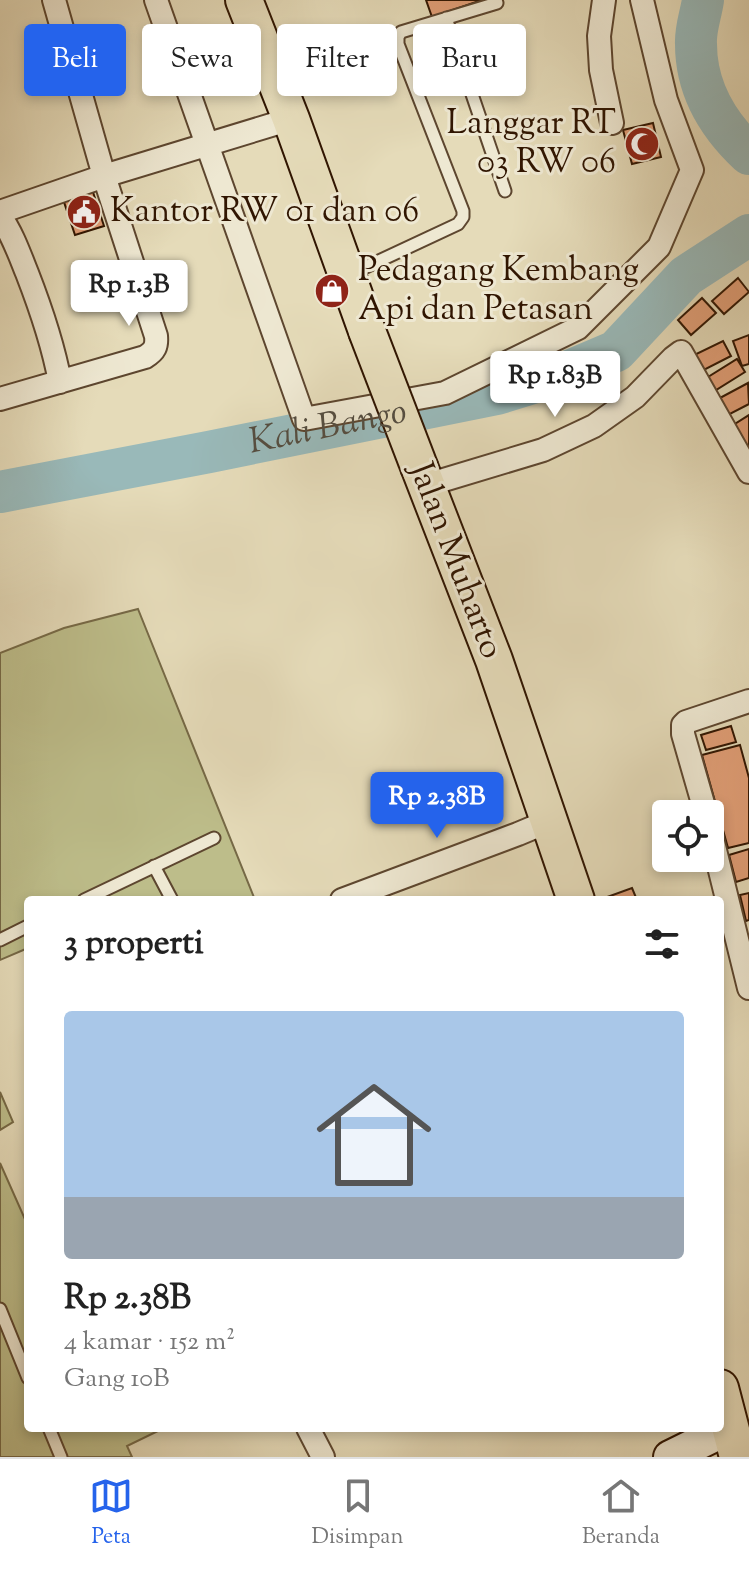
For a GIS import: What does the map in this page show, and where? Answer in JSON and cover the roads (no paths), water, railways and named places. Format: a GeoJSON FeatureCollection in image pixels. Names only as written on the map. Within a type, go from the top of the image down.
{"type":"FeatureCollection","features":[{"type":"Feature","properties":{"kind":"main road","name":"Jalan Muharto"},"geometry":{"type":"LineString","coordinates":[[244,0],[494,660],[575,896]]}},
{"type":"Feature","properties":{"kind":"main road"},"geometry":{"type":"LineString","coordinates":[[724,1398],[739,1435]]}},
{"type":"Feature","properties":{"kind":"street"},"geometry":{"type":"LineString","coordinates":[[0,399],[145,357],[152,353],[156,344],[54,0]]}},
{"type":"Feature","properties":{"kind":"street"},"geometry":{"type":"LineString","coordinates":[[156,0],[304,419],[445,393],[578,328],[659,247],[692,170],[666,100],[642,0]]}},
{"type":"Feature","properties":{"kind":"street"},"geometry":{"type":"LineString","coordinates":[[604,0],[599,36],[601,70],[612,123]]}},
{"type":"Feature","properties":{"kind":"street"},"geometry":{"type":"LineString","coordinates":[[60,382],[39,302],[10,230],[0,214],[104,176],[291,119]]}},
{"type":"Feature","properties":{"kind":"street"},"geometry":{"type":"LineString","coordinates":[[424,477],[543,450],[594,426],[635,397],[681,352],[748,468]]}},
{"type":"Feature","properties":{"kind":"street"},"geometry":{"type":"LineString","coordinates":[[702,800],[683,725],[749,701]]}},
{"type":"Feature","properties":{"kind":"street"},"geometry":{"type":"LineString","coordinates":[[353,896],[549,821]]}},
{"type":"Feature","properties":{"kind":"street"},"geometry":{"type":"LineString","coordinates":[[720,872],[749,988]]}},
{"type":"Feature","properties":{"kind":"street"},"geometry":{"type":"LineString","coordinates":[[310,1432],[323,1457]]}},
{"type":"Feature","properties":{"kind":"street"},"geometry":{"type":"LineString","coordinates":[[670,1457],[739,1435]]}},
{"type":"Feature","properties":{"kind":"lane"},"geometry":{"type":"LineString","coordinates":[[347,276],[458,224],[463,217],[398,37],[401,32],[497,3],[496,0]]}},
{"type":"Feature","properties":{"kind":"lane"},"geometry":{"type":"LineString","coordinates":[[446,18],[505,191]]}},
{"type":"Feature","properties":{"kind":"lane"},"geometry":{"type":"LineString","coordinates":[[92,896],[214,838]]}},
{"type":"Feature","properties":{"kind":"lane"},"geometry":{"type":"LineString","coordinates":[[154,866],[170,896]]}},
{"type":"Feature","properties":{"kind":"lane"},"geometry":{"type":"LineString","coordinates":[[0,940],[24,928]]}},
{"type":"Feature","properties":{"kind":"lane"},"geometry":{"type":"LineString","coordinates":[[0,1309],[24,1368]]}},
{"type":"Feature","properties":{"kind":"lane"},"geometry":{"type":"LineString","coordinates":[[51,1432],[61,1457]]}},
{"type":"Feature","properties":{"kind":"waterway"},"geometry":{"type":"LineString","coordinates":[[703,0],[696,39],[704,90],[718,118],[749,154]]}},
{"type":"Feature","properties":{"kind":"waterway","name":"Kali Bango"},"geometry":{"type":"LineString","coordinates":[[0,492],[497,394],[562,374],[616,351],[686,276],[749,235]]}},
{"type":"Feature","properties":{"kind":"place","name":"Langgar RT 03 RW 06"},"geometry":{"type":"Point","coordinates":[642,144]}},
{"type":"Feature","properties":{"kind":"place","name":"Kantor RW 01 dan 06"},"geometry":{"type":"Point","coordinates":[84,212]}},
{"type":"Feature","properties":{"kind":"place","name":"Pedagang Kembang Api dan Petasan"},"geometry":{"type":"Point","coordinates":[332,291]}}]}
